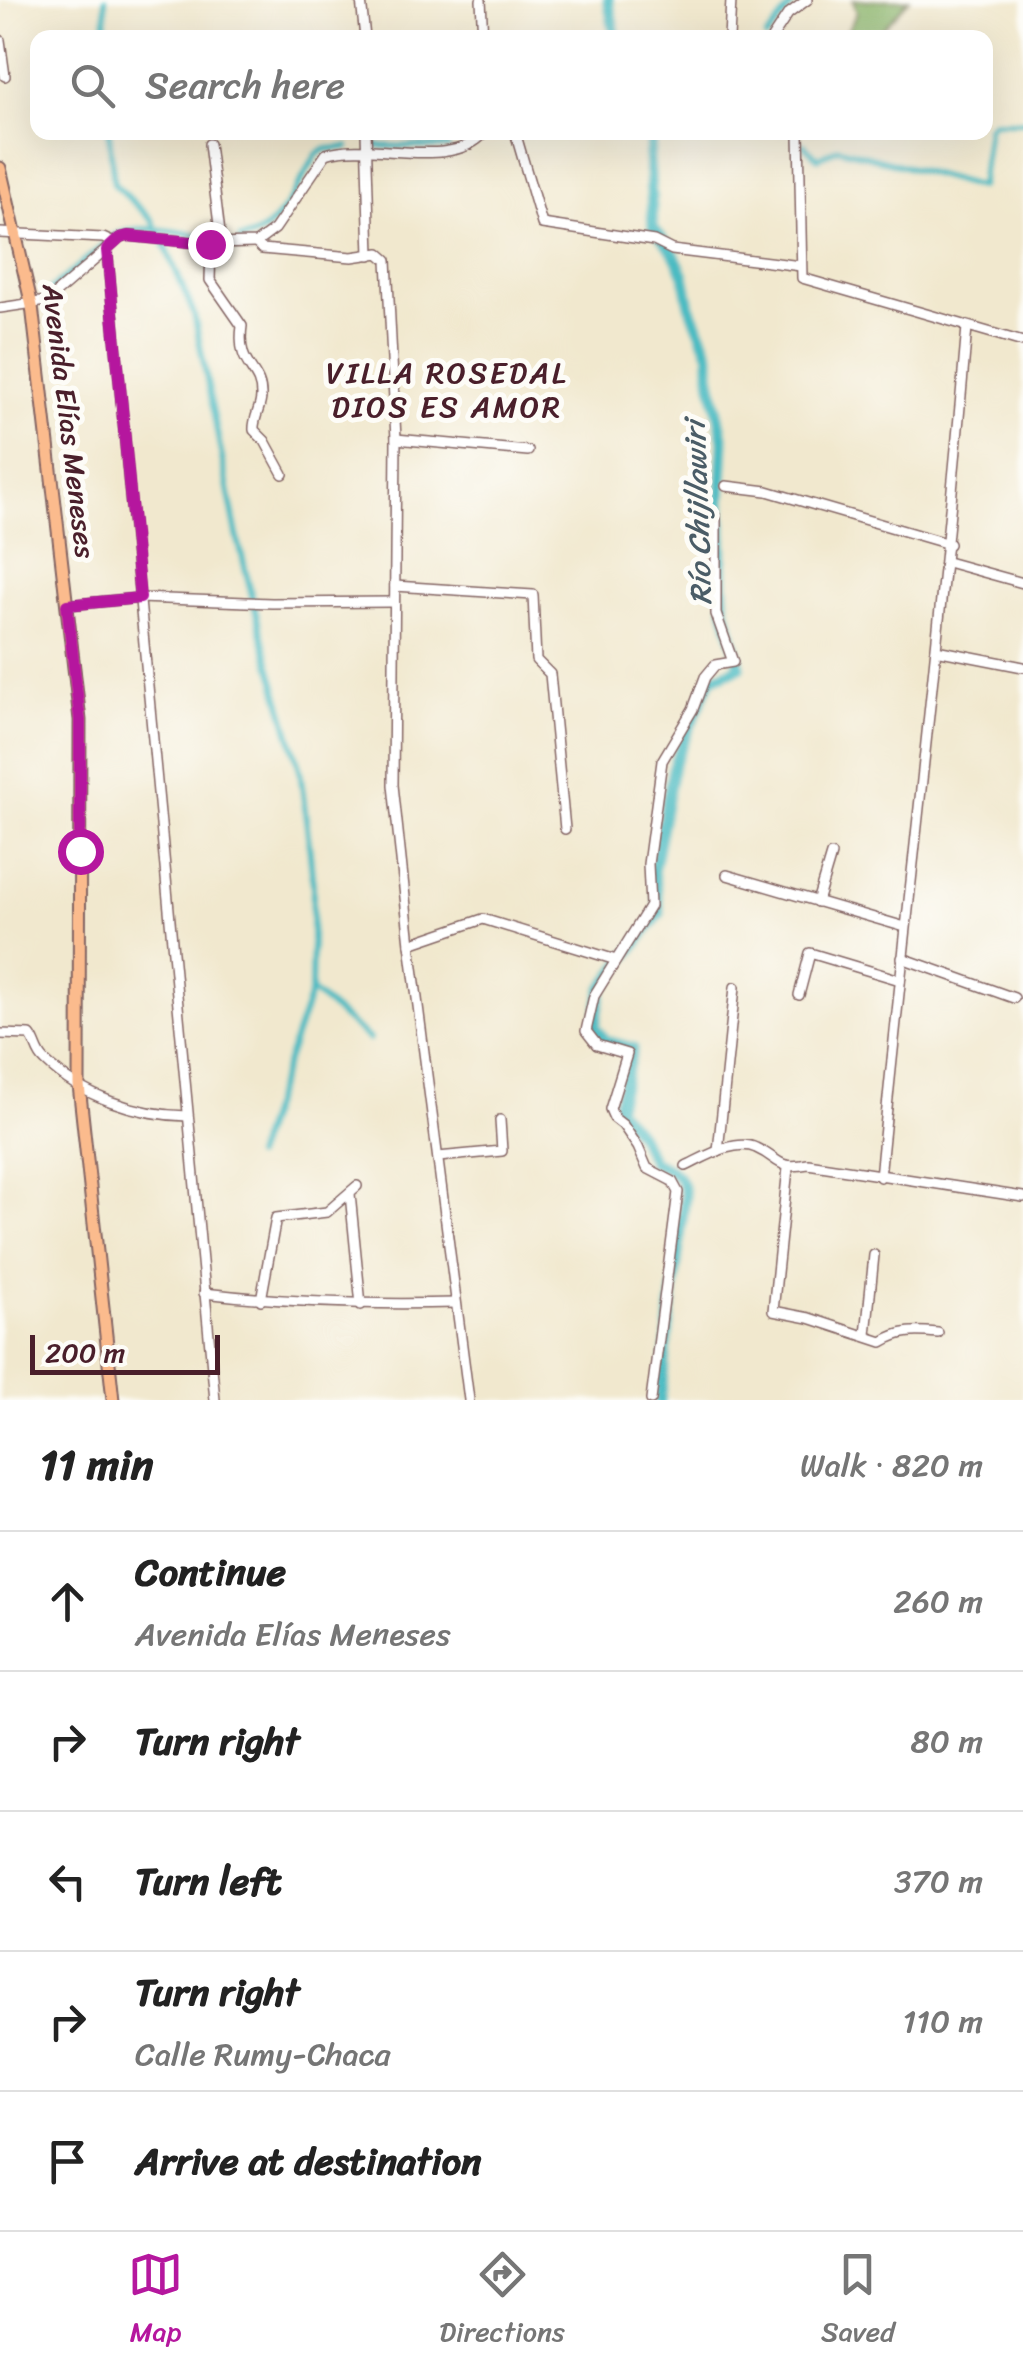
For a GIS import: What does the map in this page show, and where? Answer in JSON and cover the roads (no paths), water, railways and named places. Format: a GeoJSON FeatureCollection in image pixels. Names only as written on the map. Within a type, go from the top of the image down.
{"type":"FeatureCollection","features":[{"type":"Feature","properties":{"kind":"main road","name":"Avenida Elías Meneses"},"geometry":{"type":"LineString","coordinates":[[0,168],[32,306],[80,720],[79,1085],[113,1400]]}},
{"type":"Feature","properties":{"kind":"street"},"geometry":{"type":"LineString","coordinates":[[361,0],[364,30]]}},
{"type":"Feature","properties":{"kind":"street"},"geometry":{"type":"LineString","coordinates":[[480,0],[482,30]]}},
{"type":"Feature","properties":{"kind":"street"},"geometry":{"type":"LineString","coordinates":[[730,30],[732,0]]}},
{"type":"Feature","properties":{"kind":"street"},"geometry":{"type":"LineString","coordinates":[[777,30],[788,14],[808,0]]}},
{"type":"Feature","properties":{"kind":"street"},"geometry":{"type":"LineString","coordinates":[[0,40],[5,76]]}},
{"type":"Feature","properties":{"kind":"street"},"geometry":{"type":"LineString","coordinates":[[0,308],[47,301],[110,246],[128,236],[214,244],[256,243],[274,229],[326,154],[366,143],[452,151],[479,140]]}},
{"type":"Feature","properties":{"kind":"street"},"geometry":{"type":"LineString","coordinates":[[517,140],[542,224],[654,241],[672,250],[801,266]]}},
{"type":"Feature","properties":{"kind":"street"},"geometry":{"type":"LineString","coordinates":[[798,140],[802,278],[1023,342]]}},
{"type":"Feature","properties":{"kind":"street"},"geometry":{"type":"LineString","coordinates":[[366,143],[370,254]]}},
{"type":"Feature","properties":{"kind":"street"},"geometry":{"type":"LineString","coordinates":[[209,144],[220,233],[214,244],[210,280],[242,326],[239,346],[244,363],[256,374],[261,398],[254,430],[283,474]]}},
{"type":"Feature","properties":{"kind":"street"},"geometry":{"type":"LineString","coordinates":[[0,233],[103,238],[110,246],[215,1400]]}},
{"type":"Feature","properties":{"kind":"street"},"geometry":{"type":"LineString","coordinates":[[256,243],[262,249],[352,257],[379,253],[387,260],[396,439],[393,785],[470,1400]]}},
{"type":"Feature","properties":{"kind":"street"},"geometry":{"type":"LineString","coordinates":[[880,1177],[949,544],[967,327]]}},
{"type":"Feature","properties":{"kind":"street"},"geometry":{"type":"LineString","coordinates":[[396,439],[528,452]]}},
{"type":"Feature","properties":{"kind":"street"},"geometry":{"type":"LineString","coordinates":[[726,486],[767,490],[949,544]]}},
{"type":"Feature","properties":{"kind":"street"},"geometry":{"type":"LineString","coordinates":[[651,1400],[678,1192],[672,1181],[647,1168],[638,1147],[610,1108],[626,1054],[597,1046],[586,1031],[594,996],[650,906],[648,864],[662,761],[693,709],[705,677],[715,665],[733,662],[716,614],[716,517]]}},
{"type":"Feature","properties":{"kind":"street"},"geometry":{"type":"LineString","coordinates":[[946,562],[1023,583]]}},
{"type":"Feature","properties":{"kind":"street"},"geometry":{"type":"LineString","coordinates":[[394,586],[532,596],[536,660],[550,674],[565,829]]}},
{"type":"Feature","properties":{"kind":"street"},"geometry":{"type":"LineString","coordinates":[[67,605],[140,598],[394,602]]}},
{"type":"Feature","properties":{"kind":"street"},"geometry":{"type":"LineString","coordinates":[[936,650],[1023,667]]}},
{"type":"Feature","properties":{"kind":"street"},"geometry":{"type":"LineString","coordinates":[[817,902],[831,854]]}},
{"type":"Feature","properties":{"kind":"street"},"geometry":{"type":"LineString","coordinates":[[727,876],[905,927]]}},
{"type":"Feature","properties":{"kind":"street"},"geometry":{"type":"LineString","coordinates":[[410,944],[482,919],[616,960]]}},
{"type":"Feature","properties":{"kind":"street"},"geometry":{"type":"LineString","coordinates":[[799,995],[810,953],[900,980]]}},
{"type":"Feature","properties":{"kind":"street"},"geometry":{"type":"LineString","coordinates":[[902,958],[1014,998]]}},
{"type":"Feature","properties":{"kind":"street"},"geometry":{"type":"LineString","coordinates":[[718,1151],[735,987]]}},
{"type":"Feature","properties":{"kind":"street"},"geometry":{"type":"LineString","coordinates":[[0,1034],[30,1034],[40,1056],[79,1085],[127,1110],[187,1116]]}},
{"type":"Feature","properties":{"kind":"street"},"geometry":{"type":"LineString","coordinates":[[438,1156],[502,1151],[500,1120]]}},
{"type":"Feature","properties":{"kind":"street"},"geometry":{"type":"LineString","coordinates":[[686,1166],[718,1151],[745,1145],[758,1148],[788,1168],[808,1164],[1023,1197]]}},
{"type":"Feature","properties":{"kind":"street"},"geometry":{"type":"LineString","coordinates":[[788,1168],[773,1311],[882,1342],[910,1331],[938,1333]]}},
{"type":"Feature","properties":{"kind":"street"},"geometry":{"type":"LineString","coordinates":[[261,1300],[276,1218],[316,1216],[354,1190],[361,1305]]}},
{"type":"Feature","properties":{"kind":"street"},"geometry":{"type":"LineString","coordinates":[[866,1335],[874,1255]]}},
{"type":"Feature","properties":{"kind":"street"},"geometry":{"type":"LineString","coordinates":[[204,1293],[361,1305],[456,1303]]}},
{"type":"Feature","properties":{"kind":"waterway"},"geometry":{"type":"LineString","coordinates":[[105,0],[106,30]]}},
{"type":"Feature","properties":{"kind":"waterway","name":"Río Chijllawiri"},"geometry":{"type":"LineString","coordinates":[[608,0],[614,30]]}},
{"type":"Feature","properties":{"kind":"waterway"},"geometry":{"type":"LineString","coordinates":[[772,30],[796,0]]}},
{"type":"Feature","properties":{"kind":"waterway"},"geometry":{"type":"LineString","coordinates":[[993,122],[1023,122]]}},
{"type":"Feature","properties":{"kind":"waterway"},"geometry":{"type":"LineString","coordinates":[[110,140],[114,184],[152,220],[159,234]]}},
{"type":"Feature","properties":{"kind":"waterway","name":"Río Chijllawiri"},"geometry":{"type":"LineString","coordinates":[[652,140],[649,156],[653,228],[672,250],[684,275],[690,306],[710,355],[710,374],[724,441],[724,606],[740,667],[711,679],[674,763],[653,872],[660,913],[602,989],[595,1027],[606,1041],[633,1048],[617,1108],[638,1133],[653,1162],[675,1174],[684,1189],[660,1400]]}},
{"type":"Feature","properties":{"kind":"waterway"},"geometry":{"type":"LineString","coordinates":[[804,145],[818,158],[838,148],[980,187],[986,140]]}},
{"type":"Feature","properties":{"kind":"waterway"},"geometry":{"type":"LineString","coordinates":[[375,146],[448,147]]}},
{"type":"Feature","properties":{"kind":"waterway"},"geometry":{"type":"LineString","coordinates":[[240,239],[254,235],[277,218],[317,154],[348,147]]}},
{"type":"Feature","properties":{"kind":"waterway"},"geometry":{"type":"LineString","coordinates":[[112,237],[148,229],[212,238]]}},
{"type":"Feature","properties":{"kind":"waterway"},"geometry":{"type":"LineString","coordinates":[[164,243],[194,314],[237,535],[300,770],[309,843],[313,885],[311,991],[254,1157]]}},
{"type":"Feature","properties":{"kind":"waterway"},"geometry":{"type":"LineString","coordinates":[[45,294],[105,244]]}},
{"type":"Feature","properties":{"kind":"waterway"},"geometry":{"type":"LineString","coordinates":[[311,991],[369,1039]]}},
{"type":"Feature","properties":{"kind":"district","name":"VILLA ROSEDAL DIOS ES AMOR"},"geometry":{"type":"Point","coordinates":[447,390]}}]}
